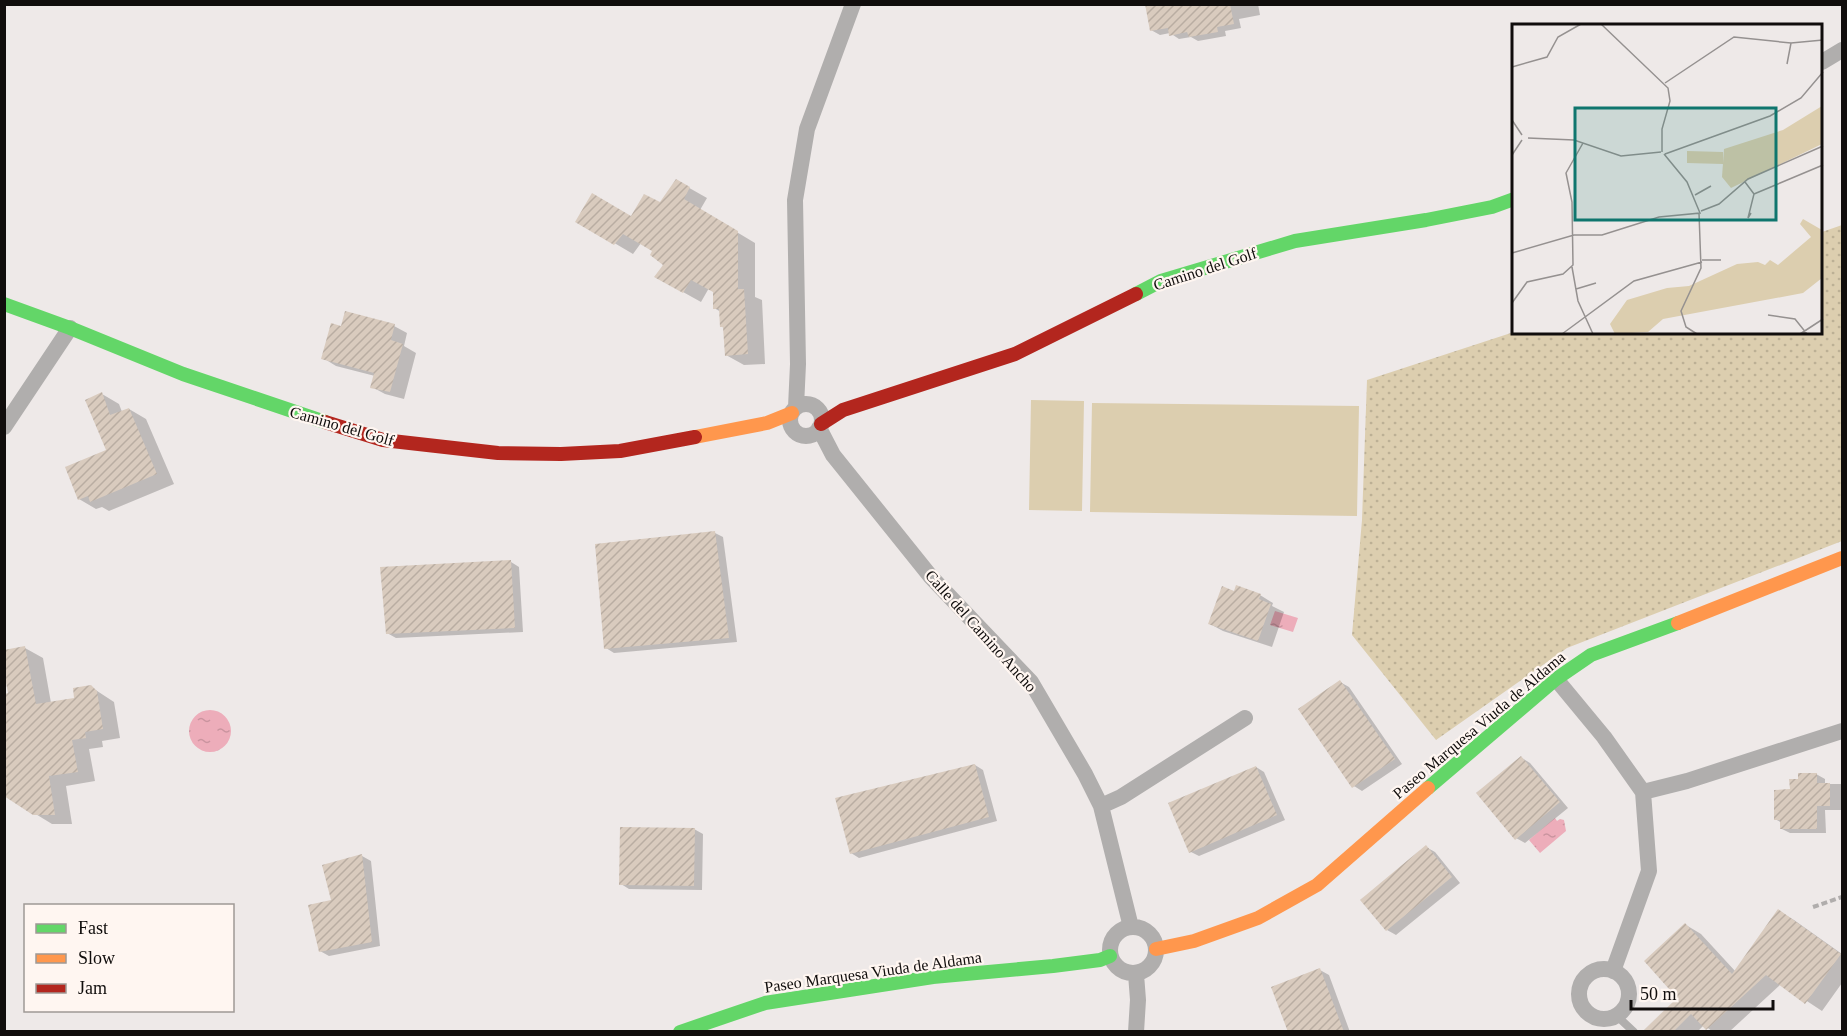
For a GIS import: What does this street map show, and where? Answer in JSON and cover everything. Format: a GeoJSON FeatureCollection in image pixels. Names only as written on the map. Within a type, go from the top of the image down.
{"type":"FeatureCollection","features":[{"type":"Feature","properties":{"kind":"street"},"geometry":{"type":"LineString","coordinates":[[807,418],[798,364],[795,200],[807,129],[853,4]]}},
{"type":"Feature","properties":{"kind":"street"},"geometry":{"type":"LineString","coordinates":[[1823,61],[1842,50]]}},
{"type":"Feature","properties":{"kind":"street","name":"Camino del Golf"},"geometry":{"type":"LineString","coordinates":[[4,304],[183,374],[280,408],[383,440],[498,453],[561,454],[620,451],[843,410],[1015,354],[1161,281],[1295,241],[1448,216],[1492,207],[1512,200]]}},
{"type":"Feature","properties":{"kind":"street"},"geometry":{"type":"LineString","coordinates":[[4,427],[70,328]]}},
{"type":"Feature","properties":{"kind":"street","name":"Calle del Camino Ancho"},"geometry":{"type":"LineString","coordinates":[[807,418],[833,455],[931,577],[1032,682],[1101,806],[1131,927]]}},
{"type":"Feature","properties":{"kind":"street","name":"Paseo Marquesa Viuda de Aldama"},"geometry":{"type":"LineString","coordinates":[[1156,949],[1194,941],[1258,918],[1317,885],[1556,679],[1591,655],[1734,602],[1842,558]]}},
{"type":"Feature","properties":{"kind":"street"},"geometry":{"type":"LineString","coordinates":[[1556,679],[1604,737],[1643,792],[1649,871],[1613,971]]}},
{"type":"Feature","properties":{"kind":"street"},"geometry":{"type":"LineString","coordinates":[[1101,806],[1121,797],[1245,718]]}},
{"type":"Feature","properties":{"kind":"street"},"geometry":{"type":"LineString","coordinates":[[1643,792],[1688,781],[1842,730]]}},
{"type":"Feature","properties":{"kind":"street"},"geometry":{"type":"LineString","coordinates":[[1131,927],[1138,927],[1148,933],[1156,949],[1156,956],[1149,968],[1136,974],[1120,970],[1110,956],[1112,940],[1124,929],[1131,927]]}},
{"type":"Feature","properties":{"kind":"street","name":"Paseo Marquesa Viuda de Aldama"},"geometry":{"type":"LineString","coordinates":[[680,1032],[765,1003],[933,977],[1053,966],[1100,960],[1110,956]]}},
{"type":"Feature","properties":{"kind":"street"},"geometry":{"type":"LineString","coordinates":[[1600,969],[1613,971],[1622,977],[1628,986],[1629,998],[1625,1008],[1617,1016],[1605,1019],[1593,1017],[1583,1009],[1579,997],[1581,984],[1589,974],[1600,969]]}},
{"type":"Feature","properties":{"kind":"street"},"geometry":{"type":"LineString","coordinates":[[1136,974],[1138,1000],[1136,1032]]}},
{"type":"Feature","properties":{"kind":"lane"},"geometry":{"type":"LineString","coordinates":[[1617,1016],[1634,1032]]}},
{"type":"Feature","properties":{"kind":"path"},"geometry":{"type":"LineString","coordinates":[[1813,908],[1842,897]]}},
{"type":"Feature","properties":{"kind":"shaded area"},"geometry":{"type":"Polygon","coordinates":[[[1842,225],[1842,541],[1567,648],[1436,740],[1352,635],[1362,520],[1367,380],[1512,333],[1823,334],[1823,232],[1842,225]]]}},
{"type":"Feature","properties":{"kind":"shaded area"},"geometry":{"type":"Polygon","coordinates":[[[1031,400],[1084,401],[1082,511],[1029,510],[1031,400]]]}},
{"type":"Feature","properties":{"kind":"shaded area"},"geometry":{"type":"Polygon","coordinates":[[[1092,403],[1359,406],[1357,516],[1090,512],[1092,403]]]}},
{"type":"Feature","properties":{"kind":"water"},"geometry":{"type":"Polygon","coordinates":[[[1275,611],[1298,618],[1293,632],[1270,625],[1275,611]]]}},
{"type":"Feature","properties":{"kind":"water"},"geometry":{"type":"Polygon","coordinates":[[[210,710],[218,711],[225,716],[230,723],[230,739],[225,746],[218,751],[210,752],[202,751],[195,746],[190,739],[189,731],[190,723],[195,716],[202,711],[210,710]]]}},
{"type":"Feature","properties":{"kind":"water"},"geometry":{"type":"Polygon","coordinates":[[[1555,818],[1557,821],[1564,820],[1566,831],[1540,853],[1529,840],[1555,818]]]}},
{"type":"Feature","properties":{"kind":"building"},"geometry":{"type":"Polygon","coordinates":[[[1145,4],[1230,4],[1234,24],[1217,27],[1218,32],[1189,37],[1187,32],[1169,36],[1168,28],[1150,31],[1145,4]]]}},
{"type":"Feature","properties":{"kind":"building"},"geometry":{"type":"Polygon","coordinates":[[[676,179],[690,187],[684,199],[738,231],[738,289],[744,289],[748,354],[725,356],[723,327],[720,327],[719,309],[713,309],[713,292],[691,280],[683,293],[654,277],[663,265],[650,255],[652,251],[623,234],[614,245],[575,222],[592,193],[631,216],[644,194],[660,202],[676,179]]]}},
{"type":"Feature","properties":{"kind":"building"},"geometry":{"type":"Polygon","coordinates":[[[345,311],[395,324],[391,340],[403,344],[390,392],[370,388],[374,373],[321,359],[331,323],[341,326],[345,311]]]}},
{"type":"Feature","properties":{"kind":"building"},"geometry":{"type":"Polygon","coordinates":[[[102,392],[110,415],[129,408],[157,474],[90,502],[88,496],[78,500],[65,467],[106,450],[85,400],[102,392]]]}},
{"type":"Feature","properties":{"kind":"building"},"geometry":{"type":"Polygon","coordinates":[[[715,531],[729,638],[604,649],[595,544],[715,531]]]}},
{"type":"Feature","properties":{"kind":"building"},"geometry":{"type":"Polygon","coordinates":[[[511,560],[515,628],[386,634],[380,567],[511,560]]]}},
{"type":"Feature","properties":{"kind":"building"},"geometry":{"type":"Polygon","coordinates":[[[1236,585],[1261,594],[1259,599],[1271,604],[1258,641],[1208,624],[1222,586],[1234,591],[1236,585]]]}},
{"type":"Feature","properties":{"kind":"building"},"geometry":{"type":"Polygon","coordinates":[[[25,646],[36,704],[74,698],[73,688],[91,685],[97,691],[103,729],[85,732],[86,738],[72,740],[78,772],[49,776],[55,815],[33,815],[4,796],[4,694],[8,693],[4,673],[4,650],[25,646]]]}},
{"type":"Feature","properties":{"kind":"building"},"geometry":{"type":"Polygon","coordinates":[[[1340,680],[1395,759],[1352,788],[1298,709],[1340,680]]]}},
{"type":"Feature","properties":{"kind":"building"},"geometry":{"type":"Polygon","coordinates":[[[1521,756],[1560,802],[1515,840],[1476,793],[1521,756]]]}},
{"type":"Feature","properties":{"kind":"building"},"geometry":{"type":"Polygon","coordinates":[[[975,764],[989,817],[850,854],[835,798],[975,764]]]}},
{"type":"Feature","properties":{"kind":"building"},"geometry":{"type":"Polygon","coordinates":[[[1256,766],[1277,815],[1189,853],[1168,803],[1256,766]]]}},
{"type":"Feature","properties":{"kind":"building"},"geometry":{"type":"Polygon","coordinates":[[[1798,773],[1817,773],[1817,783],[1830,783],[1830,806],[1817,806],[1817,829],[1780,829],[1780,820],[1774,820],[1774,790],[1790,789],[1789,779],[1798,779],[1798,773]]]}},
{"type":"Feature","properties":{"kind":"building"},"geometry":{"type":"Polygon","coordinates":[[[620,827],[695,828],[694,886],[619,885],[620,827]]]}},
{"type":"Feature","properties":{"kind":"building"},"geometry":{"type":"Polygon","coordinates":[[[1426,845],[1452,877],[1386,931],[1360,900],[1426,845]]]}},
{"type":"Feature","properties":{"kind":"building"},"geometry":{"type":"Polygon","coordinates":[[[362,854],[372,942],[319,952],[308,905],[331,900],[322,865],[362,854]]]}},
{"type":"Feature","properties":{"kind":"building"},"geometry":{"type":"Polygon","coordinates":[[[1778,909],[1841,954],[1805,1004],[1766,975],[1706,1030],[1691,1014],[1673,1032],[1642,1032],[1677,998],[1644,961],[1685,923],[1732,974],[1778,909]]]}},
{"type":"Feature","properties":{"kind":"building"},"geometry":{"type":"Polygon","coordinates":[[[1320,968],[1344,1032],[1288,1032],[1271,987],[1320,968]]]}},
{"type":"Feature","properties":{"kind":"traffic: fast"},"geometry":{"type":"LineString","coordinates":[[1136,294],[1161,281],[1295,241],[1426,220],[1492,207],[1512,200]]}},
{"type":"Feature","properties":{"kind":"traffic: fast"},"geometry":{"type":"LineString","coordinates":[[4,304],[183,374],[325,422]]}},
{"type":"Feature","properties":{"kind":"traffic: fast"},"geometry":{"type":"LineString","coordinates":[[1428,788],[1556,679],[1591,655],[1678,623]]}},
{"type":"Feature","properties":{"kind":"traffic: fast"},"geometry":{"type":"LineString","coordinates":[[680,1032],[765,1003],[933,977],[1053,966],[1100,960],[1110,956]]}},
{"type":"Feature","properties":{"kind":"traffic: slow"},"geometry":{"type":"LineString","coordinates":[[695,437],[767,423],[792,413]]}},
{"type":"Feature","properties":{"kind":"traffic: slow"},"geometry":{"type":"LineString","coordinates":[[1678,623],[1842,558]]}},
{"type":"Feature","properties":{"kind":"traffic: slow"},"geometry":{"type":"LineString","coordinates":[[1156,949],[1194,941],[1258,918],[1317,885],[1428,788]]}},
{"type":"Feature","properties":{"kind":"traffic: jam"},"geometry":{"type":"LineString","coordinates":[[821,424],[843,410],[1015,354],[1136,294]]}},
{"type":"Feature","properties":{"kind":"traffic: jam"},"geometry":{"type":"LineString","coordinates":[[325,422],[383,440],[498,453],[561,454],[620,451],[695,437]]}}]}
